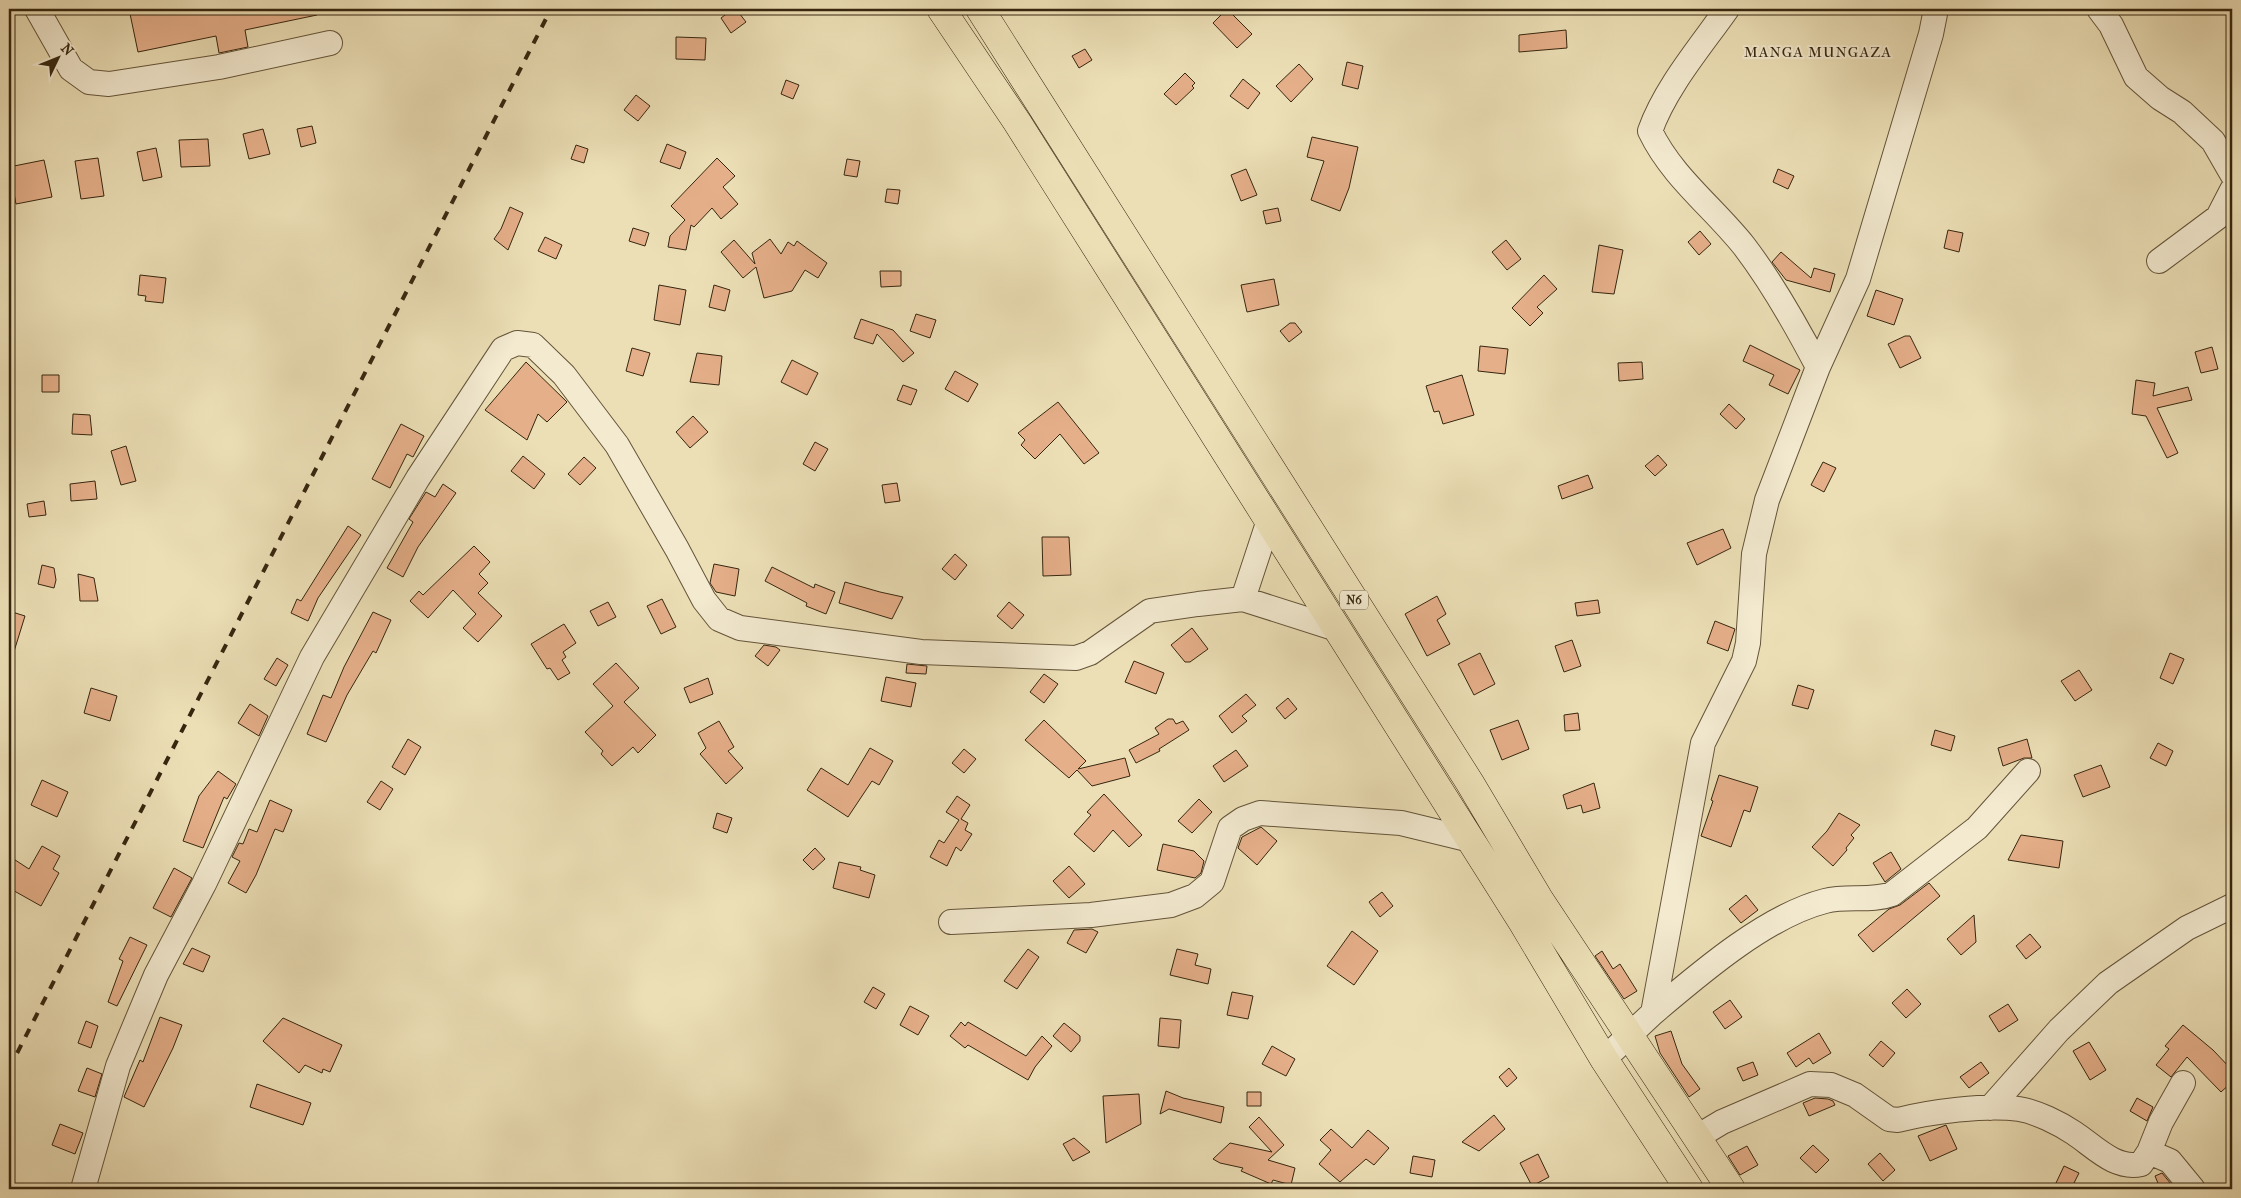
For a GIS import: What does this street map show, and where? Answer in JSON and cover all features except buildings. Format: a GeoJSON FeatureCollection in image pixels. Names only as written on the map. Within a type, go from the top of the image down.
{"type":"FeatureCollection","features":[{"type":"Feature","properties":{"kind":"highway","name":"N6"},"geometry":{"type":"LineString","coordinates":[[941,9],[1017,122],[1268,523],[1337,629],[1467,839],[1522,923],[1604,1059],[1689,1189]]}},
{"type":"Feature","properties":{"kind":"highway","name":"N6"},"geometry":{"type":"LineString","coordinates":[[980,9],[1459,767],[1539,898],[1731,1189]]}},
{"type":"Feature","properties":{"kind":"street"},"geometry":{"type":"LineString","coordinates":[[37,9],[72,69],[89,82],[109,84],[218,68],[330,43]]}},
{"type":"Feature","properties":{"kind":"street"},"geometry":{"type":"LineString","coordinates":[[1727,9],[1655,116],[1650,131],[1656,143],[1693,192],[1743,246],[1786,307],[1818,367]]}},
{"type":"Feature","properties":{"kind":"street"},"geometry":{"type":"LineString","coordinates":[[1653,1013],[1703,743],[1744,661],[1748,643],[1754,554],[1767,500],[1818,367],[1858,279],[1931,34],[1936,9]]}},
{"type":"Feature","properties":{"kind":"street"},"geometry":{"type":"LineString","coordinates":[[2099,9],[2111,25],[2136,77],[2160,98],[2182,112],[2213,141],[2232,174]]}},
{"type":"Feature","properties":{"kind":"street"},"geometry":{"type":"LineString","coordinates":[[2159,261],[2218,217],[2232,190]]}},
{"type":"Feature","properties":{"kind":"street"},"geometry":{"type":"LineString","coordinates":[[83,1189],[118,1066],[156,975],[212,867],[312,657],[418,478],[503,349],[517,343],[533,345],[564,375],[617,445],[678,549],[704,600],[719,619],[740,628],[921,652],[1076,658],[1090,653],[1150,611],[1243,599],[1337,629]]}},
{"type":"Feature","properties":{"kind":"street"},"geometry":{"type":"LineString","coordinates":[[1243,599],[1268,523]]}},
{"type":"Feature","properties":{"kind":"street"},"geometry":{"type":"LineString","coordinates":[[1604,1059],[1653,1013],[1709,966],[1763,930],[1804,907],[1843,898],[1883,897],[1892,894],[1977,828],[2028,771]]}},
{"type":"Feature","properties":{"kind":"street"},"geometry":{"type":"LineString","coordinates":[[951,922],[1090,916],[1171,905],[1195,896],[1212,882],[1230,828],[1243,819],[1260,813],[1401,823],[1467,839]]}},
{"type":"Feature","properties":{"kind":"street"},"geometry":{"type":"LineString","coordinates":[[1990,1108],[2059,1030],[2108,983],[2186,928],[2232,906]]}},
{"type":"Feature","properties":{"kind":"street"},"geometry":{"type":"LineString","coordinates":[[1698,1137],[1722,1122],[1810,1084],[1832,1085],[1855,1095],[1889,1119],[1898,1120],[1914,1116],[1990,1108],[2019,1109],[2046,1118],[2074,1133],[2094,1148],[2131,1166],[2141,1164],[2149,1152],[2161,1122],[2184,1083]]}},
{"type":"Feature","properties":{"kind":"street"},"geometry":{"type":"LineString","coordinates":[[2149,1152],[2170,1161],[2193,1189]]}},
{"type":"Feature","properties":{"kind":"railway"},"geometry":{"type":"LineString","coordinates":[[9,1069],[551,9]]}},
{"type":"Feature","properties":{"kind":"district","name":"MANGA MUNGAZA"},"geometry":{"type":"Point","coordinates":[1818,52]}}]}
